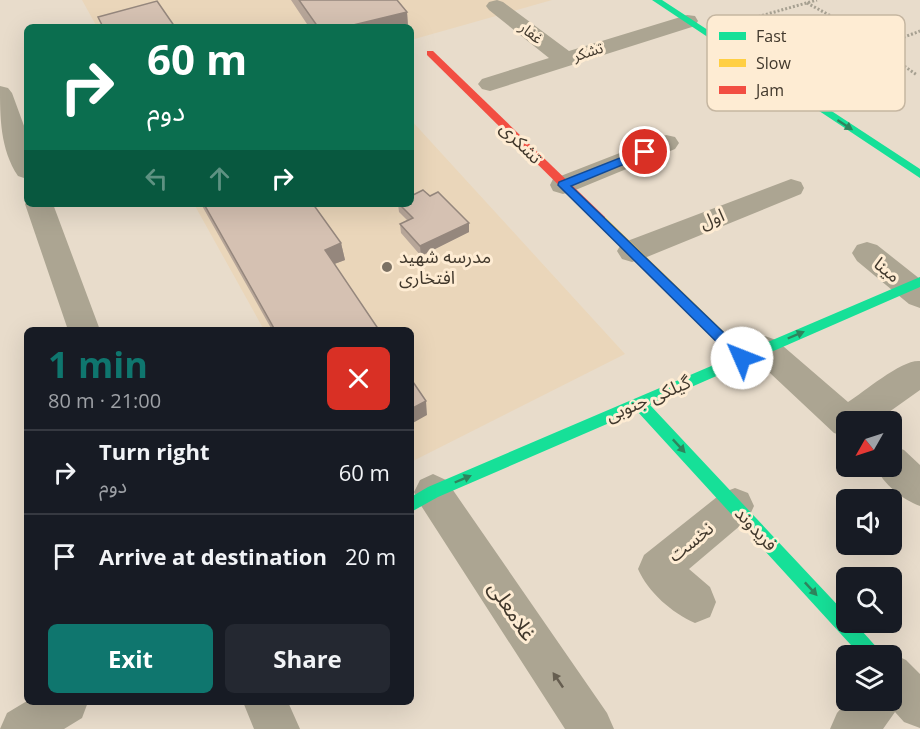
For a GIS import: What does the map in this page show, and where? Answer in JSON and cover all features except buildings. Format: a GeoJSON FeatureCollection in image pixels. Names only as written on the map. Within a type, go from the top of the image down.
{"type":"FeatureCollection","features":[{"type":"Feature","properties":{"kind":"street"},"geometry":{"type":"LineString","coordinates":[[656,0],[707,35]]}},
{"type":"Feature","properties":{"kind":"street","name":"غفار"},"geometry":{"type":"LineString","coordinates":[[496,6],[565,59]]}},
{"type":"Feature","properties":{"kind":"street","name":"تشکر"},"geometry":{"type":"LineString","coordinates":[[490,84],[565,59],[695,27]]}},
{"type":"Feature","properties":{"kind":"street","name":"تشکری"},"geometry":{"type":"LineString","coordinates":[[430,53],[632,251],[753,354],[836,414]]}},
{"type":"Feature","properties":{"kind":"street"},"geometry":{"type":"LineString","coordinates":[[0,93],[24,161]]}},
{"type":"Feature","properties":{"kind":"street"},"geometry":{"type":"LineString","coordinates":[[823,111],[920,174]]}},
{"type":"Feature","properties":{"kind":"street"},"geometry":{"type":"LineString","coordinates":[[563,185],[666,143]]}},
{"type":"Feature","properties":{"kind":"street","name":"اول"},"geometry":{"type":"LineString","coordinates":[[632,251],[791,188]]}},
{"type":"Feature","properties":{"kind":"street"},"geometry":{"type":"LineString","coordinates":[[40,207],[83,327]]}},
{"type":"Feature","properties":{"kind":"street","name":"مینا"},"geometry":{"type":"LineString","coordinates":[[867,253],[916,288]]}},
{"type":"Feature","properties":{"kind":"street","name":"گیلکی جنوبی"},"geometry":{"type":"LineString","coordinates":[[422,499],[753,354],[916,288]]}},
{"type":"Feature","properties":{"kind":"street"},"geometry":{"type":"LineString","coordinates":[[863,411],[917,374]]}},
{"type":"Feature","properties":{"kind":"street","name":"فریدوند"},"geometry":{"type":"LineString","coordinates":[[639,403],[735,506],[857,645]]}},
{"type":"Feature","properties":{"kind":"street"},"geometry":{"type":"LineString","coordinates":[[902,472],[920,489]]}},
{"type":"Feature","properties":{"kind":"street","name":"غلامعلی"},"geometry":{"type":"LineString","coordinates":[[422,499],[591,729]]}},
{"type":"Feature","properties":{"kind":"street","name":"نخست"},"geometry":{"type":"LineString","coordinates":[[695,602],[658,569],[735,506]]}},
{"type":"Feature","properties":{"kind":"street"},"geometry":{"type":"LineString","coordinates":[[23,729],[61,705]]}},
{"type":"Feature","properties":{"kind":"street"},"geometry":{"type":"LineString","coordinates":[[266,705],[277,729]]}},
{"type":"Feature","properties":{"kind":"street"},"geometry":{"type":"LineString","coordinates":[[853,729],[868,711]]}},
{"type":"Feature","properties":{"kind":"path"},"geometry":{"type":"LineString","coordinates":[[751,15],[817,0]]}},
{"type":"Feature","properties":{"kind":"path"},"geometry":{"type":"LineString","coordinates":[[807,3],[829,15]]}},
{"type":"Feature","properties":{"kind":"path"},"geometry":{"type":"LineString","coordinates":[[695,27],[707,24]]}},
{"type":"Feature","properties":{"kind":"path"},"geometry":{"type":"LineString","coordinates":[[905,37],[920,31]]}},
{"type":"Feature","properties":{"kind":"path"},"geometry":{"type":"LineString","coordinates":[[905,67],[916,75]]}},
{"type":"Feature","properties":{"kind":"shaded area"},"geometry":{"type":"Polygon","coordinates":[[[82,0],[552,0],[414,39],[414,24],[95,24],[82,0]]]}},
{"type":"Feature","properties":{"kind":"shaded area","name":"مدرسه شهید افتخاری"},"geometry":{"type":"Polygon","coordinates":[[[414,123],[625,354],[414,460],[414,327],[262,327],[196,207],[414,207],[414,123]]]}},
{"type":"Feature","properties":{"kind":"traffic: fast"},"geometry":{"type":"LineString","coordinates":[[656,0],[707,34]]}},
{"type":"Feature","properties":{"kind":"traffic: fast"},"geometry":{"type":"LineString","coordinates":[[824,111],[920,174]]}},
{"type":"Feature","properties":{"kind":"traffic: fast"},"geometry":{"type":"LineString","coordinates":[[414,503],[433,492],[920,282]]}},
{"type":"Feature","properties":{"kind":"traffic: fast"},"geometry":{"type":"LineString","coordinates":[[639,403],[863,645]]}},
{"type":"Feature","properties":{"kind":"traffic: slow"},"geometry":{"type":"LineString","coordinates":[[601,220],[742,358]]}},
{"type":"Feature","properties":{"kind":"traffic: jam"},"geometry":{"type":"LineString","coordinates":[[430,53],[601,220]]}},
{"type":"Feature","properties":{"kind":"place","name":"مدرسه شهید افتخاری"},"geometry":{"type":"Point","coordinates":[387,267]}},
{"type":"Feature","properties":{"kind":"route"},"geometry":{"type":"LineString","coordinates":[[645,152],[563,185],[742,358]]}}]}
